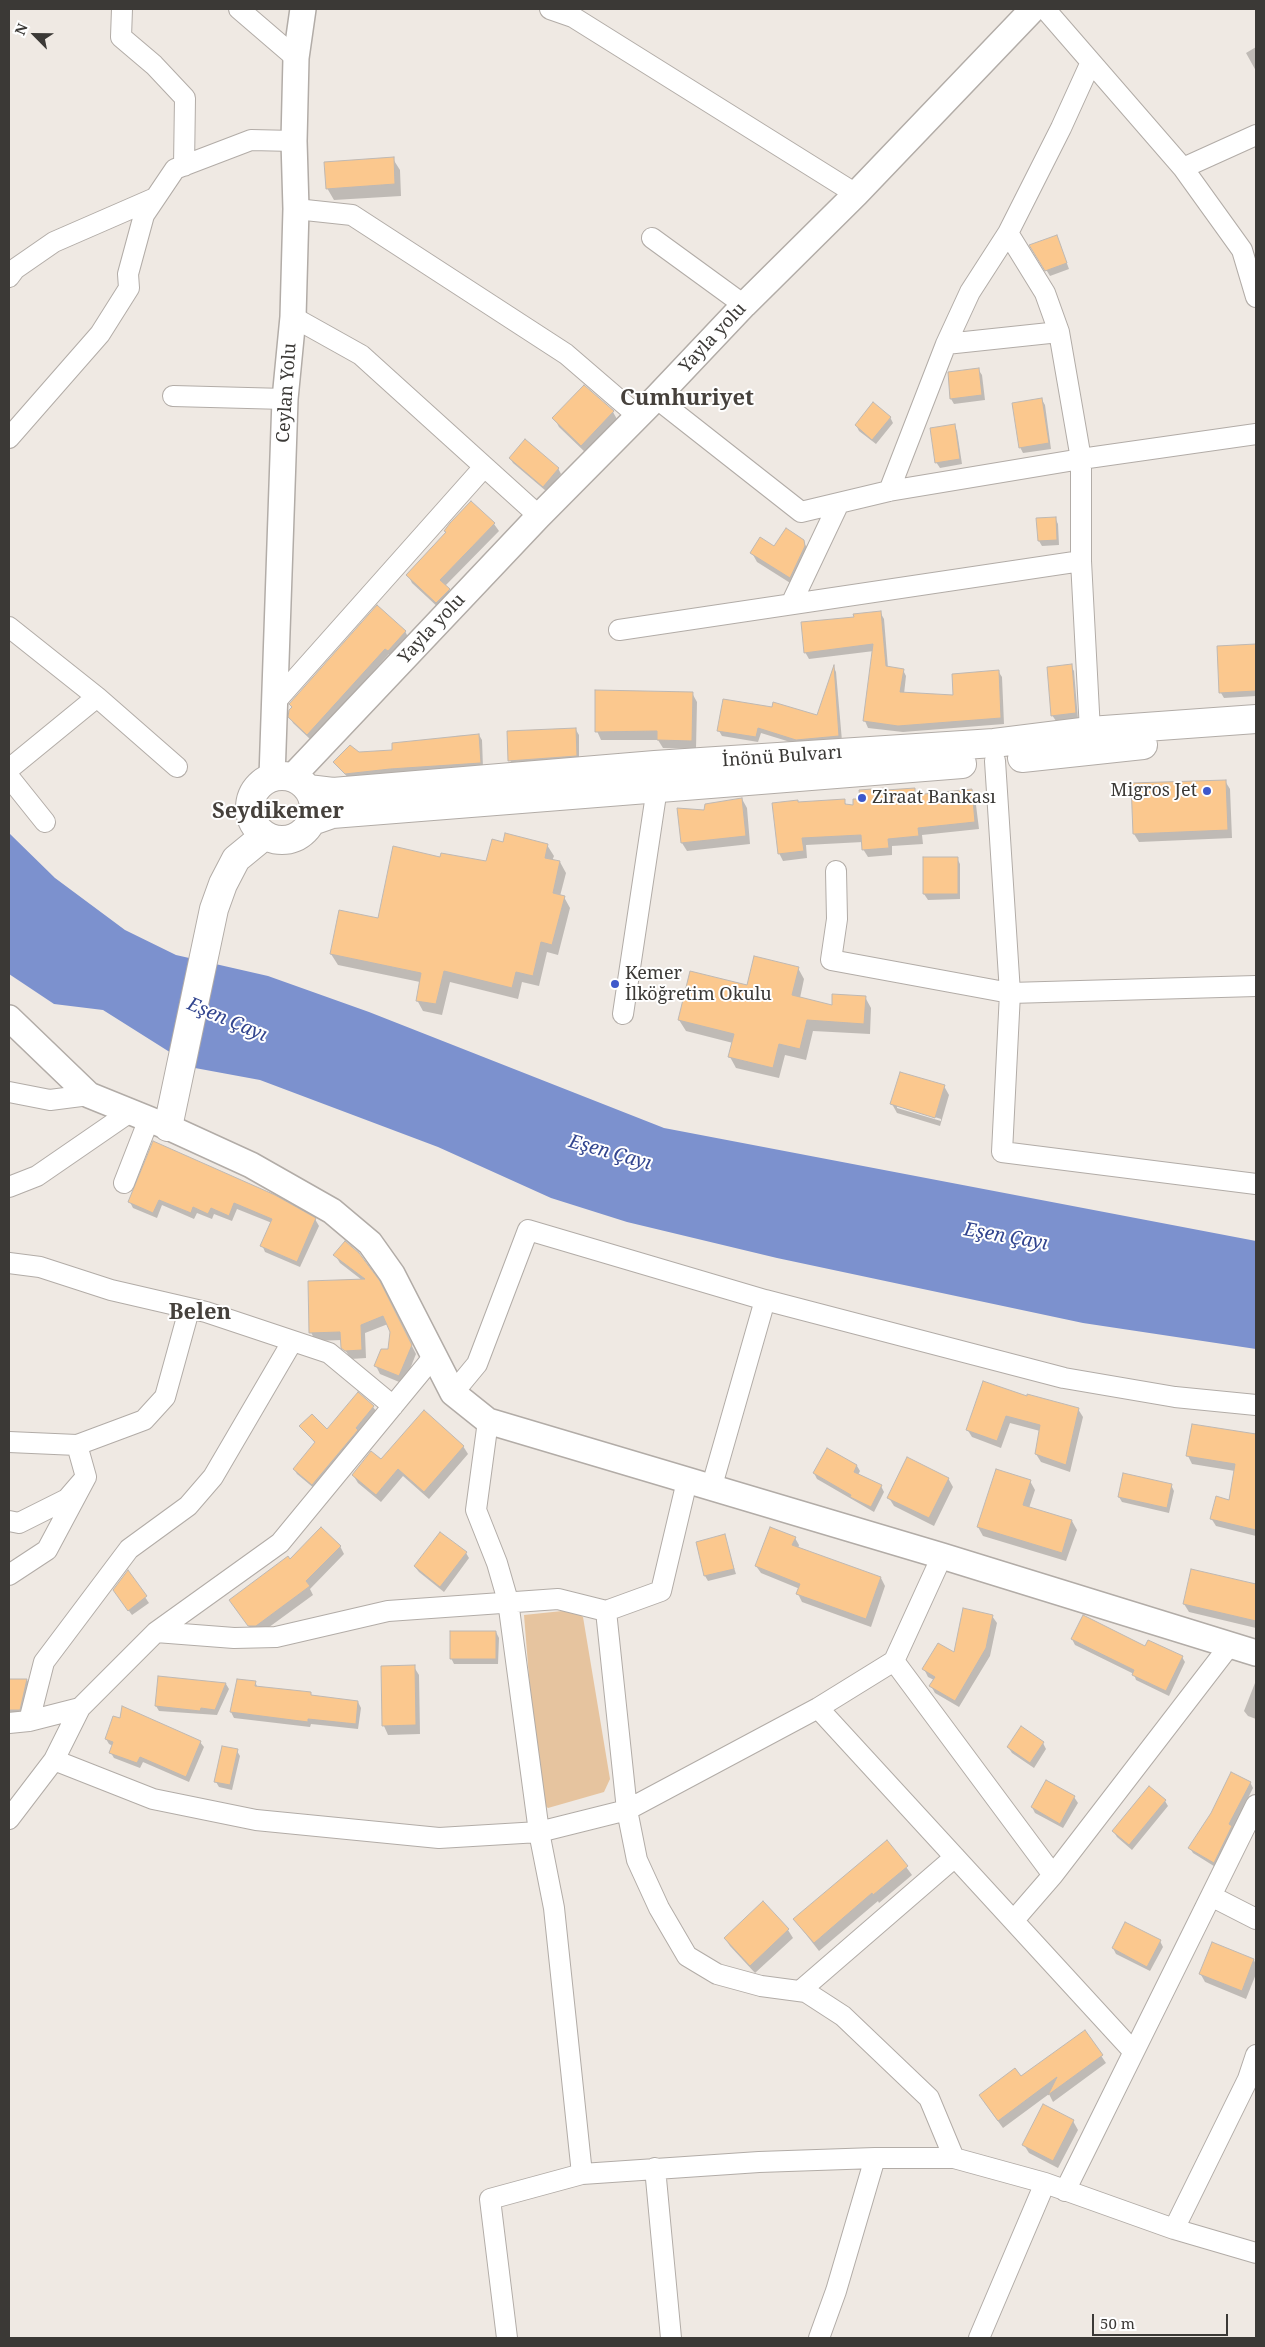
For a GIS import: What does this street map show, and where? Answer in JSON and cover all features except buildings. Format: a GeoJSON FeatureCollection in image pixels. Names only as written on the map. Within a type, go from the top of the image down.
{"type":"FeatureCollection","features":[{"type":"Feature","properties":{"kind":"main road","name":"İnönü Bulvarı"},"geometry":{"type":"LineString","coordinates":[[994,752],[1090,731],[1256,719]]}},
{"type":"Feature","properties":{"kind":"main road","name":"İnönü Bulvarı"},"geometry":{"type":"LineString","coordinates":[[290,781],[333,792],[656,777],[994,752],[1256,737]]}},
{"type":"Feature","properties":{"kind":"main road","name":"İnönü Bulvarı"},"geometry":{"type":"LineString","coordinates":[[312,821],[332,814],[656,777]]}},
{"type":"Feature","properties":{"kind":"main road"},"geometry":{"type":"LineString","coordinates":[[290,781],[313,799],[312,821],[306,831],[296,838],[286,841],[274,840],[264,836],[251,819],[249,807],[256,788],[290,781]]}},
{"type":"Feature","properties":{"kind":"main road"},"geometry":{"type":"LineString","coordinates":[[149,1119],[178,1083],[214,908],[236,859],[264,836]]}},
{"type":"Feature","properties":{"kind":"street"},"geometry":{"type":"LineString","coordinates":[[122,9],[121,36],[154,65],[185,98],[184,166]]}},
{"type":"Feature","properties":{"kind":"street"},"geometry":{"type":"LineString","coordinates":[[238,9],[296,58]]}},
{"type":"Feature","properties":{"kind":"street","name":"Ceylan Yolu"},"geometry":{"type":"LineString","coordinates":[[290,781],[275,702],[285,399],[293,317],[296,209],[294,141],[296,58],[302,9]]}},
{"type":"Feature","properties":{"kind":"street"},"geometry":{"type":"LineString","coordinates":[[550,9],[574,18],[856,194]]}},
{"type":"Feature","properties":{"kind":"street","name":"Yayla yolu"},"geometry":{"type":"LineString","coordinates":[[290,781],[539,516],[656,398],[744,305],[856,194],[1034,9]]}},
{"type":"Feature","properties":{"kind":"street"},"geometry":{"type":"LineString","coordinates":[[1045,9],[1249,247],[1256,297]]}},
{"type":"Feature","properties":{"kind":"street"},"geometry":{"type":"LineString","coordinates":[[889,491],[946,344],[970,292],[1008,233],[1062,128],[1091,62]]}},
{"type":"Feature","properties":{"kind":"street"},"geometry":{"type":"LineString","coordinates":[[1183,168],[1256,135]]}},
{"type":"Feature","properties":{"kind":"street"},"geometry":{"type":"LineString","coordinates":[[9,438],[100,334],[129,288],[128,274],[144,215],[175,169],[251,140],[294,141]]}},
{"type":"Feature","properties":{"kind":"street"},"geometry":{"type":"LineString","coordinates":[[9,277],[15,269],[54,242],[155,198]]}},
{"type":"Feature","properties":{"kind":"street"},"geometry":{"type":"LineString","coordinates":[[296,209],[352,215],[566,354],[638,416]]}},
{"type":"Feature","properties":{"kind":"street"},"geometry":{"type":"LineString","coordinates":[[1008,233],[1045,293],[1059,332],[1081,460],[1081,561],[1090,731]]}},
{"type":"Feature","properties":{"kind":"street"},"geometry":{"type":"LineString","coordinates":[[652,238],[744,305]]}},
{"type":"Feature","properties":{"kind":"street"},"geometry":{"type":"LineString","coordinates":[[293,317],[361,355],[539,516]]}},
{"type":"Feature","properties":{"kind":"street"},"geometry":{"type":"LineString","coordinates":[[946,344],[1059,332]]}},
{"type":"Feature","properties":{"kind":"street"},"geometry":{"type":"LineString","coordinates":[[173,396],[285,399]]}},
{"type":"Feature","properties":{"kind":"street"},"geometry":{"type":"LineString","coordinates":[[656,398],[801,512],[889,491],[1256,434]]}},
{"type":"Feature","properties":{"kind":"street"},"geometry":{"type":"LineString","coordinates":[[275,702],[484,467]]}},
{"type":"Feature","properties":{"kind":"street"},"geometry":{"type":"LineString","coordinates":[[792,602],[839,503]]}},
{"type":"Feature","properties":{"kind":"street"},"geometry":{"type":"LineString","coordinates":[[619,630],[792,602],[1081,561]]}},
{"type":"Feature","properties":{"kind":"street"},"geometry":{"type":"LineString","coordinates":[[9,627],[97,697],[177,768]]}},
{"type":"Feature","properties":{"kind":"street"},"geometry":{"type":"LineString","coordinates":[[9,769],[97,697]]}},
{"type":"Feature","properties":{"kind":"street"},"geometry":{"type":"LineString","coordinates":[[994,752],[1010,993],[1002,1152],[1256,1184]]}},
{"type":"Feature","properties":{"kind":"street"},"geometry":{"type":"LineString","coordinates":[[9,776],[45,822]]}},
{"type":"Feature","properties":{"kind":"street"},"geometry":{"type":"LineString","coordinates":[[623,1014],[656,777]]}},
{"type":"Feature","properties":{"kind":"street"},"geometry":{"type":"LineString","coordinates":[[836,870],[837,919],[831,960],[1010,993],[1256,986]]}},
{"type":"Feature","properties":{"kind":"street"},"geometry":{"type":"LineString","coordinates":[[9,1018],[89,1095],[149,1119],[251,1165],[340,1217],[370,1244],[392,1274],[452,1393],[488,1422],[942,1556],[1256,1652]]}},
{"type":"Feature","properties":{"kind":"street"},"geometry":{"type":"LineString","coordinates":[[9,1092],[50,1100],[89,1095]]}},
{"type":"Feature","properties":{"kind":"street"},"geometry":{"type":"LineString","coordinates":[[124,1183],[149,1119]]}},
{"type":"Feature","properties":{"kind":"street"},"geometry":{"type":"LineString","coordinates":[[9,1187],[37,1176],[149,1119]]}},
{"type":"Feature","properties":{"kind":"street"},"geometry":{"type":"LineString","coordinates":[[452,1393],[477,1364],[528,1230],[766,1300],[1064,1378],[1175,1397],[1256,1405]]}},
{"type":"Feature","properties":{"kind":"street"},"geometry":{"type":"LineString","coordinates":[[9,1263],[40,1267],[111,1290],[189,1310],[206,1312],[329,1353],[393,1406]]}},
{"type":"Feature","properties":{"kind":"street"},"geometry":{"type":"LineString","coordinates":[[711,1489],[766,1300]]}},
{"type":"Feature","properties":{"kind":"street"},"geometry":{"type":"LineString","coordinates":[[9,1442],[77,1445],[144,1420],[165,1396],[189,1310]]}},
{"type":"Feature","properties":{"kind":"street"},"geometry":{"type":"LineString","coordinates":[[29,1721],[44,1662],[129,1549],[188,1506],[213,1477],[292,1342]]}},
{"type":"Feature","properties":{"kind":"street"},"geometry":{"type":"LineString","coordinates":[[9,1819],[54,1760],[80,1708],[156,1632],[280,1543],[434,1356]]}},
{"type":"Feature","properties":{"kind":"street"},"geometry":{"type":"LineString","coordinates":[[488,1422],[476,1510],[497,1563],[508,1601],[539,1832],[554,1908],[582,2174]]}},
{"type":"Feature","properties":{"kind":"street"},"geometry":{"type":"LineString","coordinates":[[9,1575],[47,1550],[86,1477],[77,1445]]}},
{"type":"Feature","properties":{"kind":"street"},"geometry":{"type":"LineString","coordinates":[[9,1521],[19,1523],[67,1499],[86,1477]]}},
{"type":"Feature","properties":{"kind":"street"},"geometry":{"type":"LineString","coordinates":[[156,1632],[234,1638],[276,1637],[388,1611],[508,1601],[558,1599],[606,1611],[661,1591],[687,1481]]}},
{"type":"Feature","properties":{"kind":"street"},"geometry":{"type":"LineString","coordinates":[[54,1760],[153,1799],[256,1820],[439,1838],[539,1832],[627,1810],[818,1708],[894,1660],[942,1556]]}},
{"type":"Feature","properties":{"kind":"street"},"geometry":{"type":"LineString","coordinates":[[606,1611],[627,1810],[637,1860],[659,1908],[687,1956],[717,1974],[761,1986],[806,1992],[843,2016],[929,2098],[954,2158]]}},
{"type":"Feature","properties":{"kind":"street"},"geometry":{"type":"LineString","coordinates":[[1014,1920],[1053,1875],[1230,1645]]}},
{"type":"Feature","properties":{"kind":"street"},"geometry":{"type":"LineString","coordinates":[[894,1660],[1053,1875]]}},
{"type":"Feature","properties":{"kind":"street"},"geometry":{"type":"LineString","coordinates":[[9,1723],[29,1721],[80,1708]]}},
{"type":"Feature","properties":{"kind":"street"},"geometry":{"type":"LineString","coordinates":[[818,1708],[1133,2051]]}},
{"type":"Feature","properties":{"kind":"street"},"geometry":{"type":"LineString","coordinates":[[1065,2191],[1256,1806]]}},
{"type":"Feature","properties":{"kind":"street"},"geometry":{"type":"LineString","coordinates":[[800,1991],[954,1857]]}},
{"type":"Feature","properties":{"kind":"street"},"geometry":{"type":"LineString","coordinates":[[1211,1896],[1256,1919]]}},
{"type":"Feature","properties":{"kind":"street"},"geometry":{"type":"LineString","coordinates":[[1174,2229],[1248,2079],[1256,2055]]}},
{"type":"Feature","properties":{"kind":"street"},"geometry":{"type":"LineString","coordinates":[[507,2338],[490,2199],[582,2174],[655,2168],[875,2158],[954,2158],[1045,2183],[1174,2229],[1256,2253]]}},
{"type":"Feature","properties":{"kind":"street"},"geometry":{"type":"LineString","coordinates":[[819,2338],[836,2291],[875,2158]]}},
{"type":"Feature","properties":{"kind":"street"},"geometry":{"type":"LineString","coordinates":[[655,2168],[671,2338]]}},
{"type":"Feature","properties":{"kind":"street"},"geometry":{"type":"LineString","coordinates":[[979,2338],[1045,2183]]}},
{"type":"Feature","properties":{"kind":"shaded area"},"geometry":{"type":"Polygon","coordinates":[[[572,1610],[583,1617],[610,1779],[604,1792],[548,1808],[539,1801],[524,1615],[572,1610]]]}},
{"type":"Feature","properties":{"kind":"water","name":"Eşen Çayı"},"geometry":{"type":"Polygon","coordinates":[[[9,833],[55,878],[125,930],[176,955],[268,976],[369,1012],[664,1128],[1256,1241],[1256,1349],[1083,1323],[777,1258],[627,1222],[551,1198],[438,1147],[260,1080],[195,1068],[103,1010],[54,1004],[9,974],[9,833]]]}},
{"type":"Feature","properties":{"kind":"place","name":"Migros Jet"},"geometry":{"type":"Point","coordinates":[1207,791]}},
{"type":"Feature","properties":{"kind":"place","name":"Ziraat Bankası"},"geometry":{"type":"Point","coordinates":[862,798]}},
{"type":"Feature","properties":{"kind":"place","name":"Kemer İlköğretim Okulu"},"geometry":{"type":"Point","coordinates":[615,984]}},
{"type":"Feature","properties":{"kind":"district","name":"Cumhuriyet"},"geometry":{"type":"Point","coordinates":[687,399]}},
{"type":"Feature","properties":{"kind":"district","name":"Seydikemer"},"geometry":{"type":"Point","coordinates":[278,812]}},
{"type":"Feature","properties":{"kind":"district","name":"Belen"},"geometry":{"type":"Point","coordinates":[200,1313]}}]}
